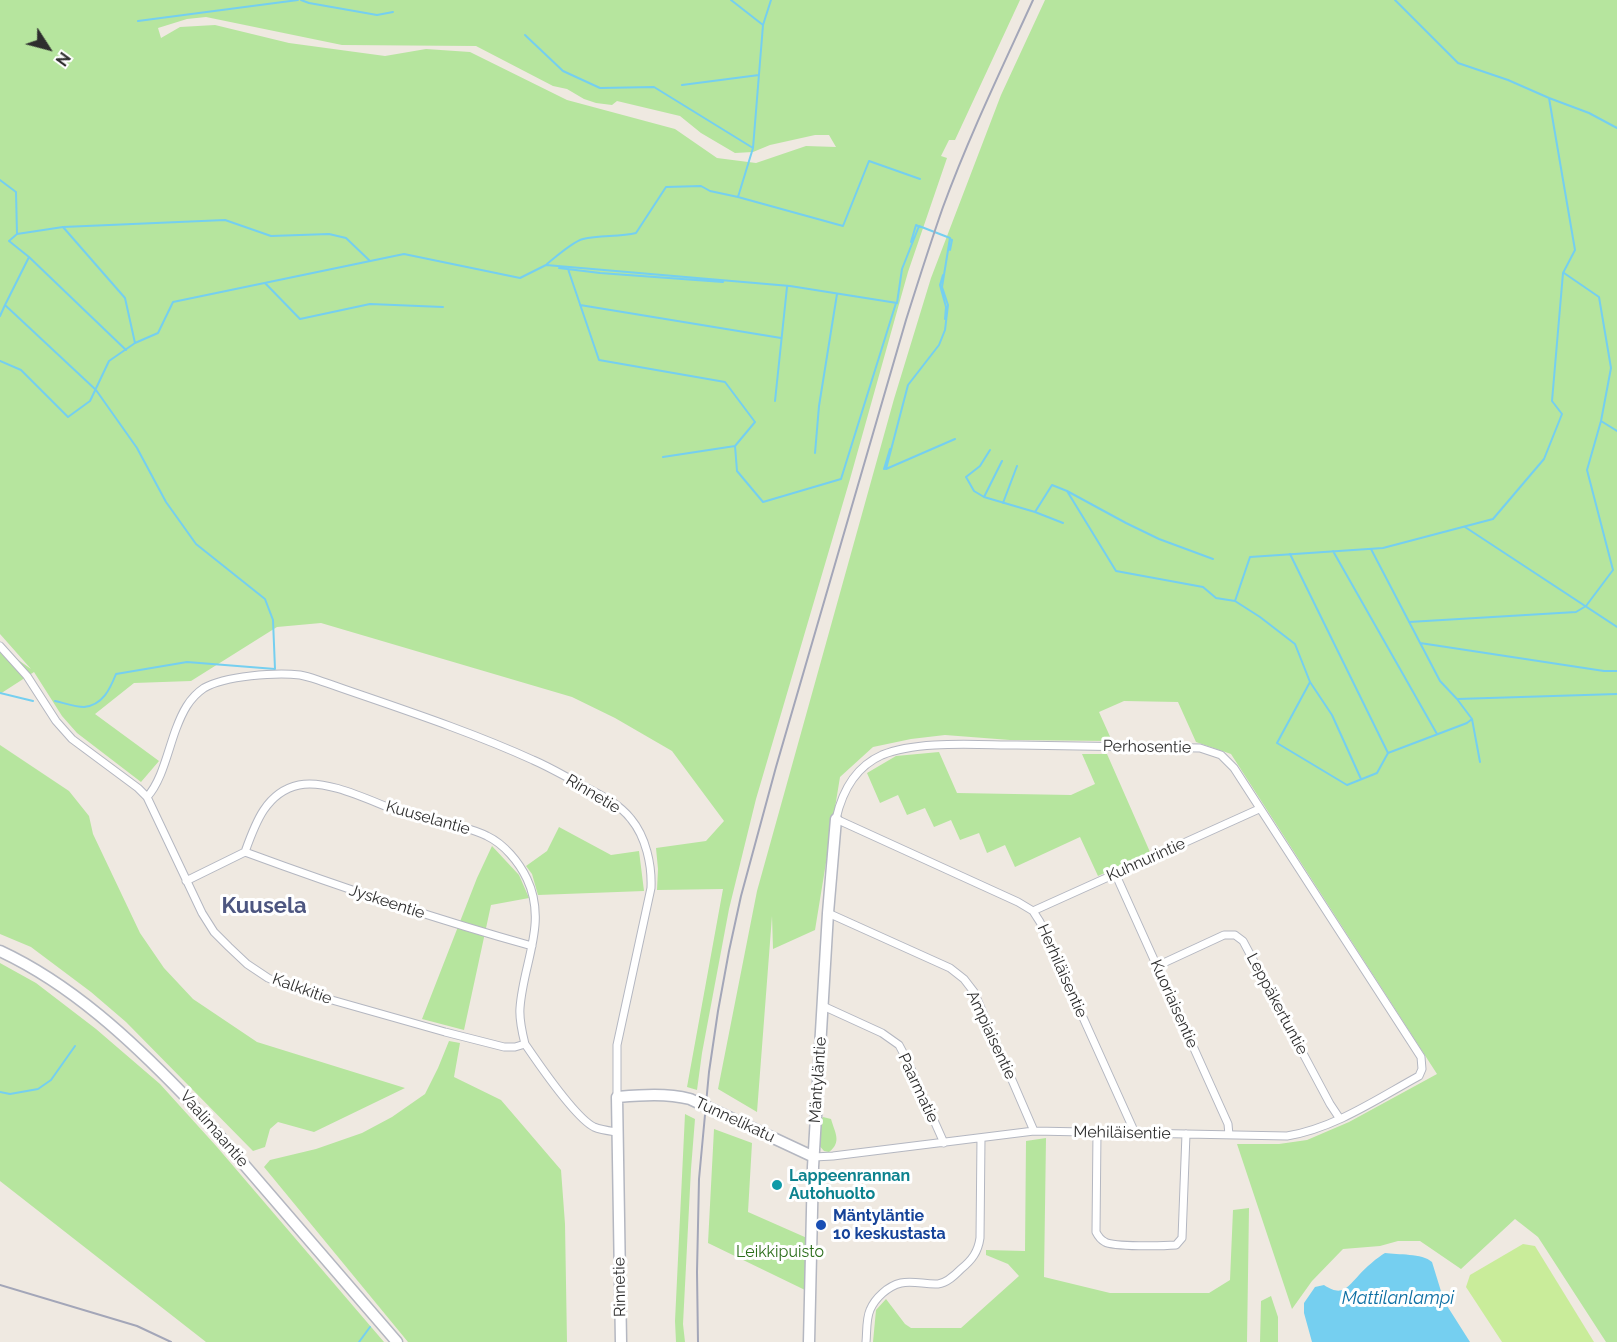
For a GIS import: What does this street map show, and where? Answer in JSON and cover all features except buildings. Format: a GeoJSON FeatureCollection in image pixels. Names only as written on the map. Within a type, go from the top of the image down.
{"type":"FeatureCollection","features":[{"type":"Feature","properties":{"kind":"street","name":"Kalkkitie"},"geometry":{"type":"LineString","coordinates":[[0,646],[27,676],[56,721],[72,739],[147,797],[202,913],[214,932],[247,964],[268,978],[293,989],[504,1047],[525,1044]]}},
{"type":"Feature","properties":{"kind":"street","name":"Rinnetie"},"geometry":{"type":"LineString","coordinates":[[147,797],[155,789],[176,728],[189,702],[203,689],[220,681],[276,674],[300,675],[495,744],[535,761],[615,804],[631,819],[642,838],[649,862],[651,888],[616,1045],[621,1342]]}},
{"type":"Feature","properties":{"kind":"street","name":"Perhosentie"},"geometry":{"type":"LineString","coordinates":[[836,819],[845,789],[860,770],[880,756],[902,749],[985,745],[1200,748],[1221,755],[1234,768],[1420,1057],[1422,1069],[1419,1076]]}},
{"type":"Feature","properties":{"kind":"street","name":"Kuuselantie"},"geometry":{"type":"LineString","coordinates":[[245,852],[264,808],[281,792],[300,785],[317,784],[333,787],[412,816],[488,836],[507,850],[519,863],[534,900],[536,912],[532,946],[520,1007],[525,1044]]}},
{"type":"Feature","properties":{"kind":"street","name":"Kuhnurintie"},"geometry":{"type":"LineString","coordinates":[[1034,911],[1259,809]]}},
{"type":"Feature","properties":{"kind":"street","name":"Herhiläisentie"},"geometry":{"type":"LineString","coordinates":[[836,819],[1034,911],[1135,1133]]}},
{"type":"Feature","properties":{"kind":"street","name":"Mäntyläntie"},"geometry":{"type":"LineString","coordinates":[[809,1342],[814,1157],[828,913],[836,819]]}},
{"type":"Feature","properties":{"kind":"street"},"geometry":{"type":"LineString","coordinates":[[186,881],[245,852]]}},
{"type":"Feature","properties":{"kind":"street","name":"Jyskeentie"},"geometry":{"type":"LineString","coordinates":[[245,852],[359,893],[532,946]]}},
{"type":"Feature","properties":{"kind":"street","name":"Kuoriaisentie"},"geometry":{"type":"LineString","coordinates":[[1115,873],[1228,1124],[1229,1135]]}},
{"type":"Feature","properties":{"kind":"street","name":"Ampiaisentie"},"geometry":{"type":"LineString","coordinates":[[828,913],[950,968],[964,979],[974,992],[1034,1131]]}},
{"type":"Feature","properties":{"kind":"street","name":"Leppäkertuntie"},"geometry":{"type":"LineString","coordinates":[[1157,966],[1224,935],[1235,935],[1243,941],[1340,1119]]}},
{"type":"Feature","properties":{"kind":"street","name":"Vaalimaantie"},"geometry":{"type":"LineString","coordinates":[[0,951],[45,976],[83,1003],[150,1059],[193,1104],[398,1342]]}},
{"type":"Feature","properties":{"kind":"street","name":"Paarmatie"},"geometry":{"type":"LineString","coordinates":[[823,1006],[882,1033],[898,1046],[908,1062],[944,1143]]}},
{"type":"Feature","properties":{"kind":"street"},"geometry":{"type":"LineString","coordinates":[[525,1044],[543,1071],[580,1116],[593,1127],[617,1132]]}},
{"type":"Feature","properties":{"kind":"street","name":"Mehiläisentie"},"geometry":{"type":"LineString","coordinates":[[814,1157],[1034,1131],[1287,1136],[1318,1129],[1340,1119],[1419,1076]]}},
{"type":"Feature","properties":{"kind":"street","name":"Tunnelikatu"},"geometry":{"type":"LineString","coordinates":[[617,1096],[676,1095],[690,1099],[814,1157]]}},
{"type":"Feature","properties":{"kind":"street"},"geometry":{"type":"LineString","coordinates":[[1097,1132],[1096,1232],[1107,1244],[1158,1246],[1176,1245],[1182,1238],[1186,1134]]}},
{"type":"Feature","properties":{"kind":"street"},"geometry":{"type":"LineString","coordinates":[[866,1342],[870,1309],[889,1288],[902,1282],[940,1284],[964,1267],[978,1250],[981,1138]]}},
{"type":"Feature","properties":{"kind":"green space"},"geometry":{"type":"Polygon","coordinates":[[[0,0],[1020,0],[955,140],[949,140],[941,156],[947,158],[908,272],[756,799],[729,909],[697,1090],[687,1087],[723,889],[657,890],[656,848],[706,841],[724,821],[672,751],[615,718],[572,697],[321,623],[277,627],[191,681],[134,683],[95,714],[159,761],[141,782],[77,733],[62,716],[34,672],[0,694],[0,647],[31,669],[0,634],[0,0]],[[206,17],[187,19],[158,28],[161,38],[180,27],[215,25],[289,43],[385,56],[426,49],[470,52],[567,100],[675,129],[717,158],[756,163],[806,146],[836,147],[829,135],[815,135],[770,145],[753,152],[735,153],[701,133],[680,116],[617,101],[612,105],[584,99],[567,89],[553,86],[476,46],[342,45],[206,17]]]}},
{"type":"Feature","properties":{"kind":"green space"},"geometry":{"type":"Polygon","coordinates":[[[1045,0],[1617,0],[1617,1342],[1606,1342],[1538,1237],[1515,1219],[1461,1269],[1420,1241],[1398,1241],[1380,1246],[1343,1249],[1312,1281],[1292,1309],[1237,1144],[1279,1144],[1307,1140],[1349,1122],[1437,1074],[1231,754],[1196,742],[1178,702],[1124,701],[1099,712],[1112,741],[1010,740],[945,735],[873,747],[840,777],[815,930],[773,949],[772,916],[757,1112],[718,1089],[757,891],[894,399],[931,278],[1001,95],[1045,0]]]}},
{"type":"Feature","properties":{"kind":"green space"},"geometry":{"type":"Polygon","coordinates":[[[0,745],[69,791],[89,816],[93,834],[140,933],[164,968],[193,999],[257,1042],[405,1088],[314,1132],[278,1122],[270,1129],[265,1147],[253,1151],[126,1022],[91,992],[31,947],[0,934],[0,745]]]}},
{"type":"Feature","properties":{"kind":"green space"},"geometry":{"type":"Polygon","coordinates":[[[939,752],[957,793],[1071,795],[1095,784],[1082,754],[1107,754],[1150,852],[1098,876],[1080,837],[1015,867],[1005,845],[987,853],[979,833],[960,840],[951,820],[934,827],[925,808],[907,815],[898,795],[880,803],[867,773],[896,756],[939,752]]]}},
{"type":"Feature","properties":{"kind":"green space"},"geometry":{"type":"Polygon","coordinates":[[[559,827],[611,855],[639,851],[644,891],[538,895],[532,874],[526,866],[547,851],[559,827]]]}},
{"type":"Feature","properties":{"kind":"green space"},"geometry":{"type":"Polygon","coordinates":[[[492,846],[519,875],[529,898],[491,905],[464,1030],[422,1019],[477,878],[492,846]]]}},
{"type":"Feature","properties":{"kind":"green space"},"geometry":{"type":"Polygon","coordinates":[[[0,963],[36,983],[96,1029],[160,1084],[384,1342],[206,1342],[0,1181],[0,963]]]}},
{"type":"Feature","properties":{"kind":"green space"},"geometry":{"type":"Polygon","coordinates":[[[449,1041],[460,1043],[454,1077],[501,1100],[561,1170],[565,1224],[567,1342],[408,1342],[264,1167],[270,1160],[316,1149],[362,1133],[392,1117],[425,1094],[449,1041]]]}},
{"type":"Feature","properties":{"kind":"green space"},"geometry":{"type":"Polygon","coordinates":[[[685,1114],[695,1119],[683,1324],[685,1342],[676,1342],[675,1321],[685,1114]]]}},
{"type":"Feature","properties":{"kind":"green space"},"geometry":{"type":"Polygon","coordinates":[[[823,1117],[831,1119],[836,1137],[835,1145],[829,1152],[824,1151],[817,1143],[819,1122],[823,1117]]]}},
{"type":"Feature","properties":{"kind":"green space","name":"Leikkipuisto"},"geometry":{"type":"Polygon","coordinates":[[[714,1129],[752,1143],[748,1212],[807,1238],[805,1290],[708,1243],[714,1129]]]}},
{"type":"Feature","properties":{"kind":"green space"},"geometry":{"type":"Polygon","coordinates":[[[1046,1138],[1044,1277],[1110,1293],[1209,1293],[1230,1280],[1233,1210],[1249,1208],[1247,1342],[873,1342],[876,1310],[886,1299],[905,1324],[911,1328],[961,1328],[1019,1276],[1008,1264],[986,1255],[986,1250],[1025,1251],[1026,1141],[1046,1138]]]}},
{"type":"Feature","properties":{"kind":"green space"},"geometry":{"type":"Polygon","coordinates":[[[1523,1244],[1535,1246],[1594,1342],[1502,1342],[1466,1287],[1470,1275],[1523,1244]]]}},
{"type":"Feature","properties":{"kind":"green space"},"geometry":{"type":"Polygon","coordinates":[[[1271,1296],[1278,1317],[1278,1342],[1260,1342],[1261,1301],[1271,1296]]]}},
{"type":"Feature","properties":{"kind":"water","name":"Mattilanlampi"},"geometry":{"type":"Polygon","coordinates":[[[1385,1253],[1416,1256],[1432,1262],[1444,1301],[1470,1342],[1312,1342],[1304,1313],[1304,1303],[1315,1287],[1324,1285],[1340,1291],[1385,1253]]]}},
{"type":"Feature","properties":{"kind":"waterway"},"geometry":{"type":"LineString","coordinates":[[138,21],[298,0]]}},
{"type":"Feature","properties":{"kind":"waterway"},"geometry":{"type":"LineString","coordinates":[[301,0],[377,15],[393,12]]}},
{"type":"Feature","properties":{"kind":"waterway"},"geometry":{"type":"LineString","coordinates":[[731,0],[763,25]]}},
{"type":"Feature","properties":{"kind":"waterway"},"geometry":{"type":"LineString","coordinates":[[738,197],[753,148],[763,25],[771,0]]}},
{"type":"Feature","properties":{"kind":"waterway"},"geometry":{"type":"LineString","coordinates":[[1395,0],[1458,63],[1508,80],[1589,113],[1617,128]]}},
{"type":"Feature","properties":{"kind":"waterway"},"geometry":{"type":"LineString","coordinates":[[525,35],[563,71],[600,88],[654,87],[753,148]]}},
{"type":"Feature","properties":{"kind":"waterway"},"geometry":{"type":"LineString","coordinates":[[682,85],[759,75]]}},
{"type":"Feature","properties":{"kind":"waterway"},"geometry":{"type":"LineString","coordinates":[[1235,601],[1250,557],[1383,548],[1493,519],[1544,459],[1562,414],[1552,401],[1563,273],[1575,250],[1549,98]]}},
{"type":"Feature","properties":{"kind":"waterway"},"geometry":{"type":"LineString","coordinates":[[547,264],[569,246],[583,239],[636,233],[666,187],[701,186],[710,191],[843,226],[869,161],[920,179]]}},
{"type":"Feature","properties":{"kind":"waterway"},"geometry":{"type":"LineString","coordinates":[[0,180],[16,192],[17,234],[9,241],[29,257],[5,305],[96,390],[137,448],[166,502],[196,544],[265,599],[273,620],[275,669],[187,662],[116,674],[105,695],[91,706],[81,707],[55,701]]}},
{"type":"Feature","properties":{"kind":"waterway"},"geometry":{"type":"LineString","coordinates":[[17,234],[63,227],[225,220],[271,236],[329,234],[346,238],[370,261]]}},
{"type":"Feature","properties":{"kind":"waterway"},"geometry":{"type":"LineString","coordinates":[[911,242],[916,225],[920,227]]}},
{"type":"Feature","properties":{"kind":"waterway"},"geometry":{"type":"LineString","coordinates":[[0,361],[21,370],[68,417],[90,401],[109,361],[135,343],[158,333],[173,302],[404,254],[520,278],[546,265],[790,286],[897,303],[902,269],[919,226],[950,238],[942,287],[948,305],[945,330],[939,345],[908,385],[886,469],[955,439]]}},
{"type":"Feature","properties":{"kind":"waterway"},"geometry":{"type":"LineString","coordinates":[[63,227],[125,298],[135,343]]}},
{"type":"Feature","properties":{"kind":"waterway"},"geometry":{"type":"LineString","coordinates":[[950,239],[952,240],[950,250]]}},
{"type":"Feature","properties":{"kind":"waterway"},"geometry":{"type":"LineString","coordinates":[[29,257],[126,350]]}},
{"type":"Feature","properties":{"kind":"waterway"},"geometry":{"type":"LineString","coordinates":[[559,268],[723,282]]}},
{"type":"Feature","properties":{"kind":"waterway"},"geometry":{"type":"LineString","coordinates":[[568,269],[599,360],[725,382],[755,422],[735,446],[663,457]]}},
{"type":"Feature","properties":{"kind":"waterway"},"geometry":{"type":"LineString","coordinates":[[1409,622],[1576,612],[1586,606],[1613,570],[1587,470],[1601,421],[1611,368],[1599,297],[1564,273]]}},
{"type":"Feature","properties":{"kind":"waterway"},"geometry":{"type":"LineString","coordinates":[[943,275],[940,285],[946,307],[945,319]]}},
{"type":"Feature","properties":{"kind":"waterway"},"geometry":{"type":"LineString","coordinates":[[265,283],[300,319],[370,304],[443,307]]}},
{"type":"Feature","properties":{"kind":"waterway"},"geometry":{"type":"LineString","coordinates":[[775,401],[787,287]]}},
{"type":"Feature","properties":{"kind":"waterway"},"geometry":{"type":"LineString","coordinates":[[815,453],[819,406],[837,294]]}},
{"type":"Feature","properties":{"kind":"waterway"},"geometry":{"type":"LineString","coordinates":[[735,446],[737,471],[763,502],[841,479],[896,303]]}},
{"type":"Feature","properties":{"kind":"waterway"},"geometry":{"type":"LineString","coordinates":[[0,316],[5,305]]}},
{"type":"Feature","properties":{"kind":"waterway"},"geometry":{"type":"LineString","coordinates":[[580,305],[781,338]]}},
{"type":"Feature","properties":{"kind":"waterway"},"geometry":{"type":"LineString","coordinates":[[1601,421],[1617,431]]}},
{"type":"Feature","properties":{"kind":"waterway"},"geometry":{"type":"LineString","coordinates":[[887,468],[884,469],[890,449]]}},
{"type":"Feature","properties":{"kind":"waterway"},"geometry":{"type":"LineString","coordinates":[[990,450],[980,466],[966,477],[974,491],[984,497],[1063,523]]}},
{"type":"Feature","properties":{"kind":"waterway"},"geometry":{"type":"LineString","coordinates":[[984,497],[1002,461]]}},
{"type":"Feature","properties":{"kind":"waterway"},"geometry":{"type":"LineString","coordinates":[[1003,503],[1017,466]]}},
{"type":"Feature","properties":{"kind":"waterway"},"geometry":{"type":"LineString","coordinates":[[1035,512],[1052,485],[1159,539],[1213,559]]}},
{"type":"Feature","properties":{"kind":"waterway"},"geometry":{"type":"LineString","coordinates":[[1067,491],[1116,571],[1203,587],[1216,598],[1235,601],[1295,644],[1310,682],[1332,715],[1361,779]]}},
{"type":"Feature","properties":{"kind":"waterway"},"geometry":{"type":"LineString","coordinates":[[1465,527],[1617,627]]}},
{"type":"Feature","properties":{"kind":"waterway"},"geometry":{"type":"LineString","coordinates":[[1371,549],[1440,681],[1472,719],[1480,762]]}},
{"type":"Feature","properties":{"kind":"waterway"},"geometry":{"type":"LineString","coordinates":[[1333,551],[1437,734]]}},
{"type":"Feature","properties":{"kind":"waterway"},"geometry":{"type":"LineString","coordinates":[[1290,554],[1388,753]]}},
{"type":"Feature","properties":{"kind":"waterway"},"geometry":{"type":"LineString","coordinates":[[1420,643],[1604,671],[1617,671]]}},
{"type":"Feature","properties":{"kind":"waterway"},"geometry":{"type":"LineString","coordinates":[[1310,682],[1277,743],[1347,785],[1377,773],[1388,753],[1467,723],[1472,719]]}},
{"type":"Feature","properties":{"kind":"waterway"},"geometry":{"type":"LineString","coordinates":[[0,693],[33,701]]}},
{"type":"Feature","properties":{"kind":"waterway"},"geometry":{"type":"LineString","coordinates":[[1457,699],[1617,694]]}},
{"type":"Feature","properties":{"kind":"waterway"},"geometry":{"type":"LineString","coordinates":[[0,1092],[10,1094],[38,1089],[51,1080],[75,1046]]}},
{"type":"Feature","properties":{"kind":"waterway"},"geometry":{"type":"LineString","coordinates":[[359,1342],[370,1327]]}},
{"type":"Feature","properties":{"kind":"railway"},"geometry":{"type":"LineString","coordinates":[[698,1342],[699,1179],[709,1072],[718,1011],[741,896],[776,767],[924,263],[964,154],[1033,0]]}},
{"type":"Feature","properties":{"kind":"railway"},"geometry":{"type":"LineString","coordinates":[[0,1285],[137,1326],[171,1342]]}},
{"type":"Feature","properties":{"kind":"place","name":"Lappeenrannan Autohuolto"},"geometry":{"type":"Point","coordinates":[777,1185]}},
{"type":"Feature","properties":{"kind":"place","name":"Mäntyläntie 10 keskustasta"},"geometry":{"type":"Point","coordinates":[821,1225]}},
{"type":"Feature","properties":{"kind":"district","name":"Kuusela"},"geometry":{"type":"Point","coordinates":[264,906]}}]}
